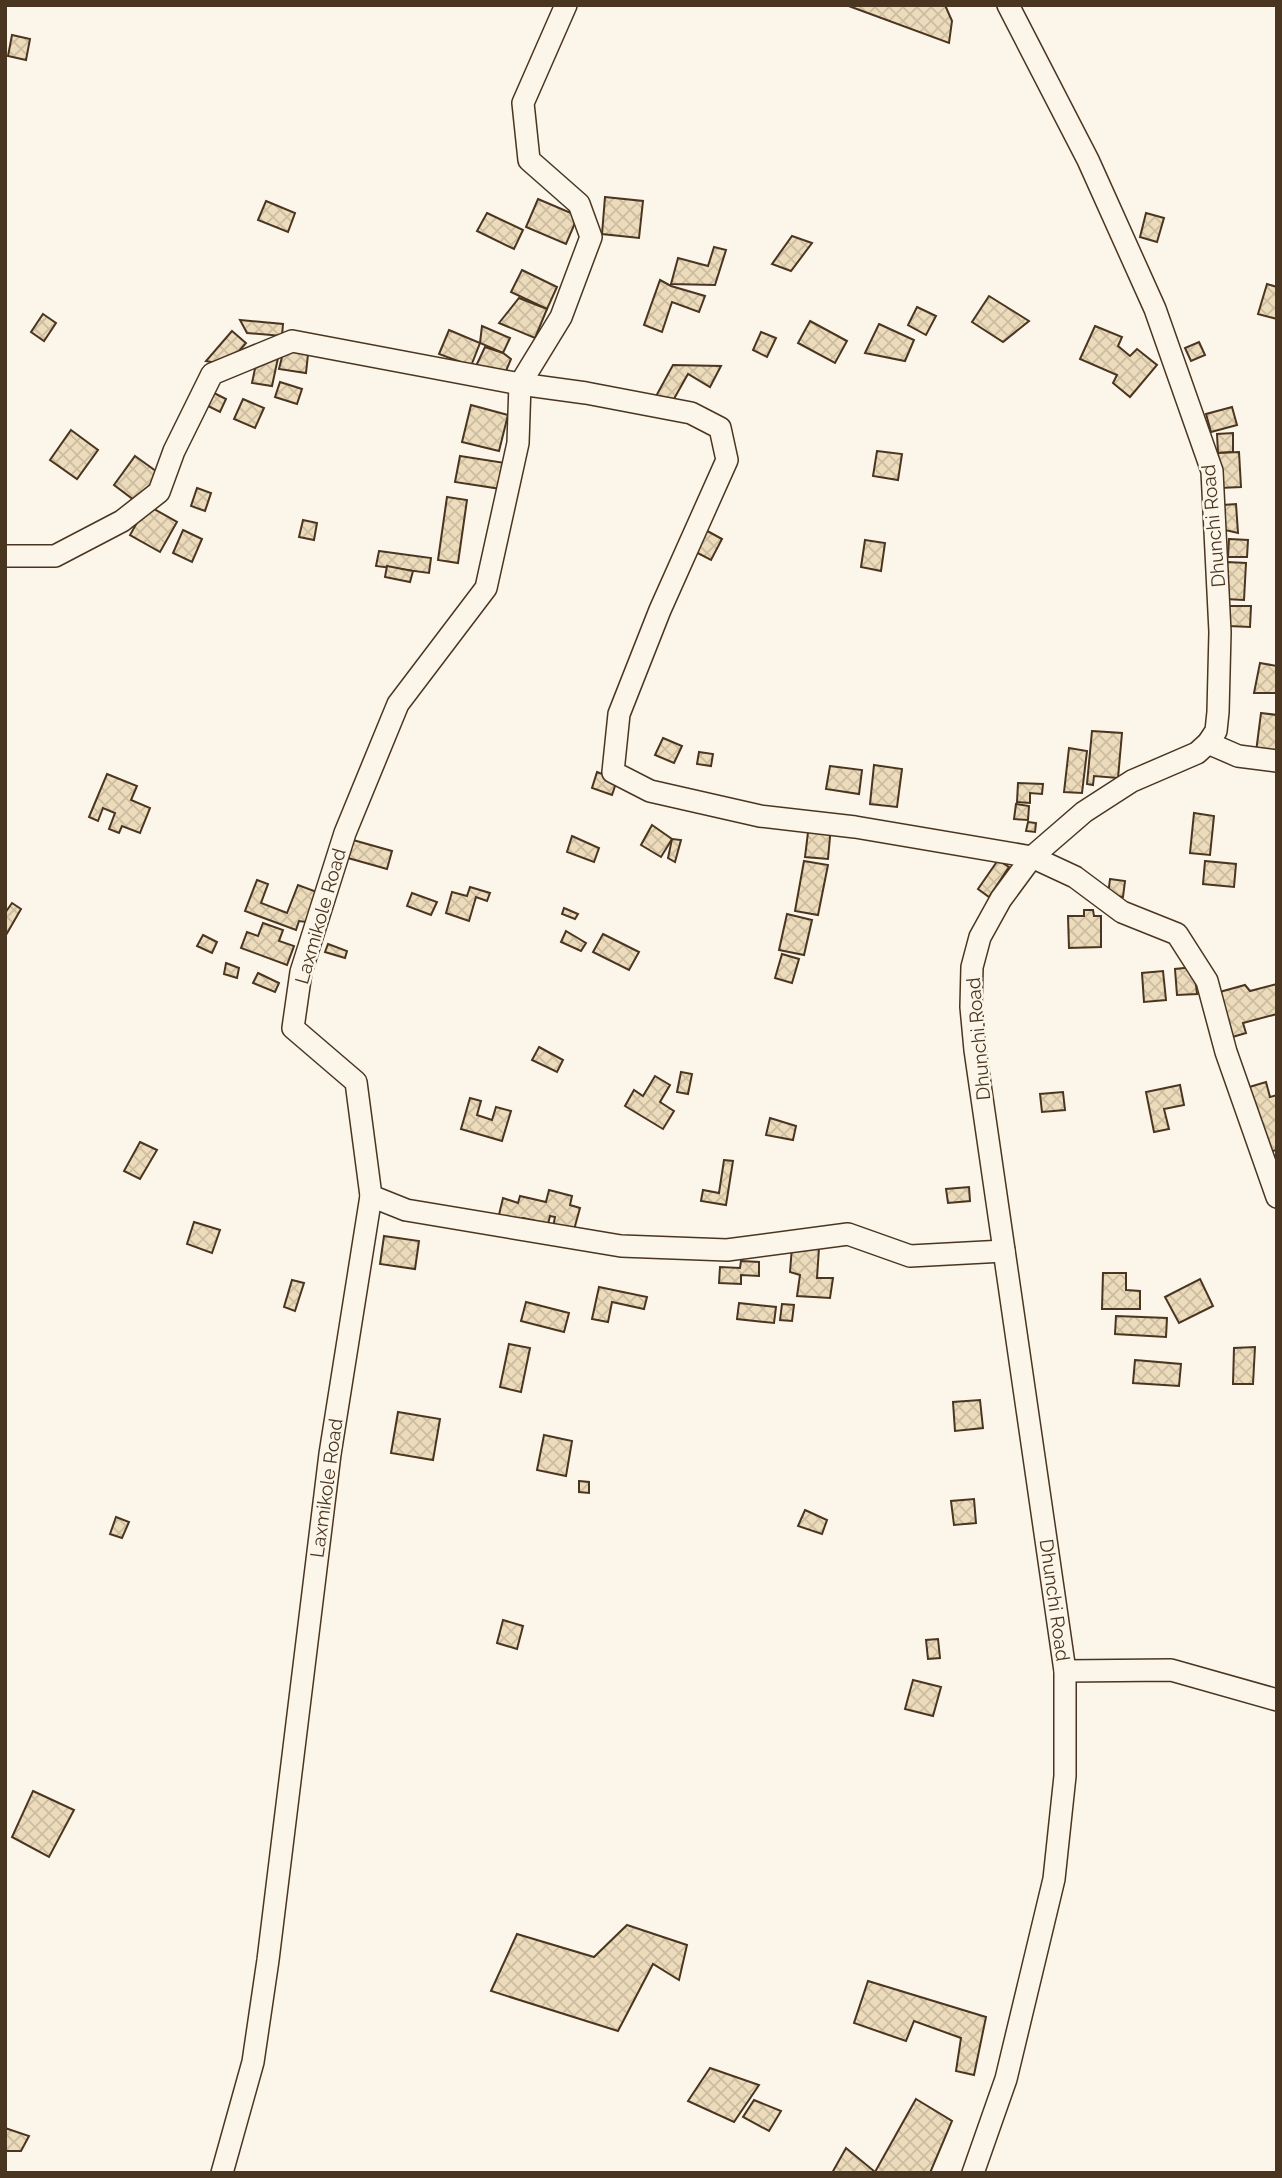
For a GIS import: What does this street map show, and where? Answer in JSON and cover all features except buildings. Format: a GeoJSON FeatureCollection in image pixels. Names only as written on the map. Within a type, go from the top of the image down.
{"type":"FeatureCollection","features":[{"type":"Feature","properties":{"kind":"street","name":"Laxmikole Road"},"geometry":{"type":"LineString","coordinates":[[222,2173],[253,2062],[330,1454],[370,1196],[356,1082],[293,1028],[301,972],[345,833],[398,704],[486,588],[517,443],[520,384],[561,317],[591,237],[579,204],[528,160],[523,103],[566,5]]}},
{"type":"Feature","properties":{"kind":"street","name":"Dhunchi Road"},"geometry":{"type":"LineString","coordinates":[[973,2173],[1006,2079],[1054,1879],[1065,1776],[1065,1671],[975,1050],[971,1007],[972,967],[980,937],[1001,899],[1032,857],[1084,812],[1122,788],[1197,753],[1209,743],[1216,731],[1218,712],[1220,632],[1212,471],[1155,309],[1088,160],[1009,5]]}},
{"type":"Feature","properties":{"kind":"street"},"geometry":{"type":"LineString","coordinates":[[5,556],[55,556],[122,521],[159,492],[174,451],[212,374],[292,341],[691,413],[720,428],[727,460],[660,610],[619,714],[613,772],[650,791],[760,816],[867,829],[1032,857],[1075,877],[1122,912],[1177,934],[1207,981],[1226,1052],[1277,1197]]}},
{"type":"Feature","properties":{"kind":"street"},"geometry":{"type":"LineString","coordinates":[[1209,743],[1238,756],[1277,761]]}},
{"type":"Feature","properties":{"kind":"street"},"geometry":{"type":"LineString","coordinates":[[370,1196],[406,1210],[621,1246],[727,1250],[848,1234],[910,1256],[1004,1251]]}},
{"type":"Feature","properties":{"kind":"street"},"geometry":{"type":"LineString","coordinates":[[1065,1671],[1171,1670],[1277,1700]]}}]}
